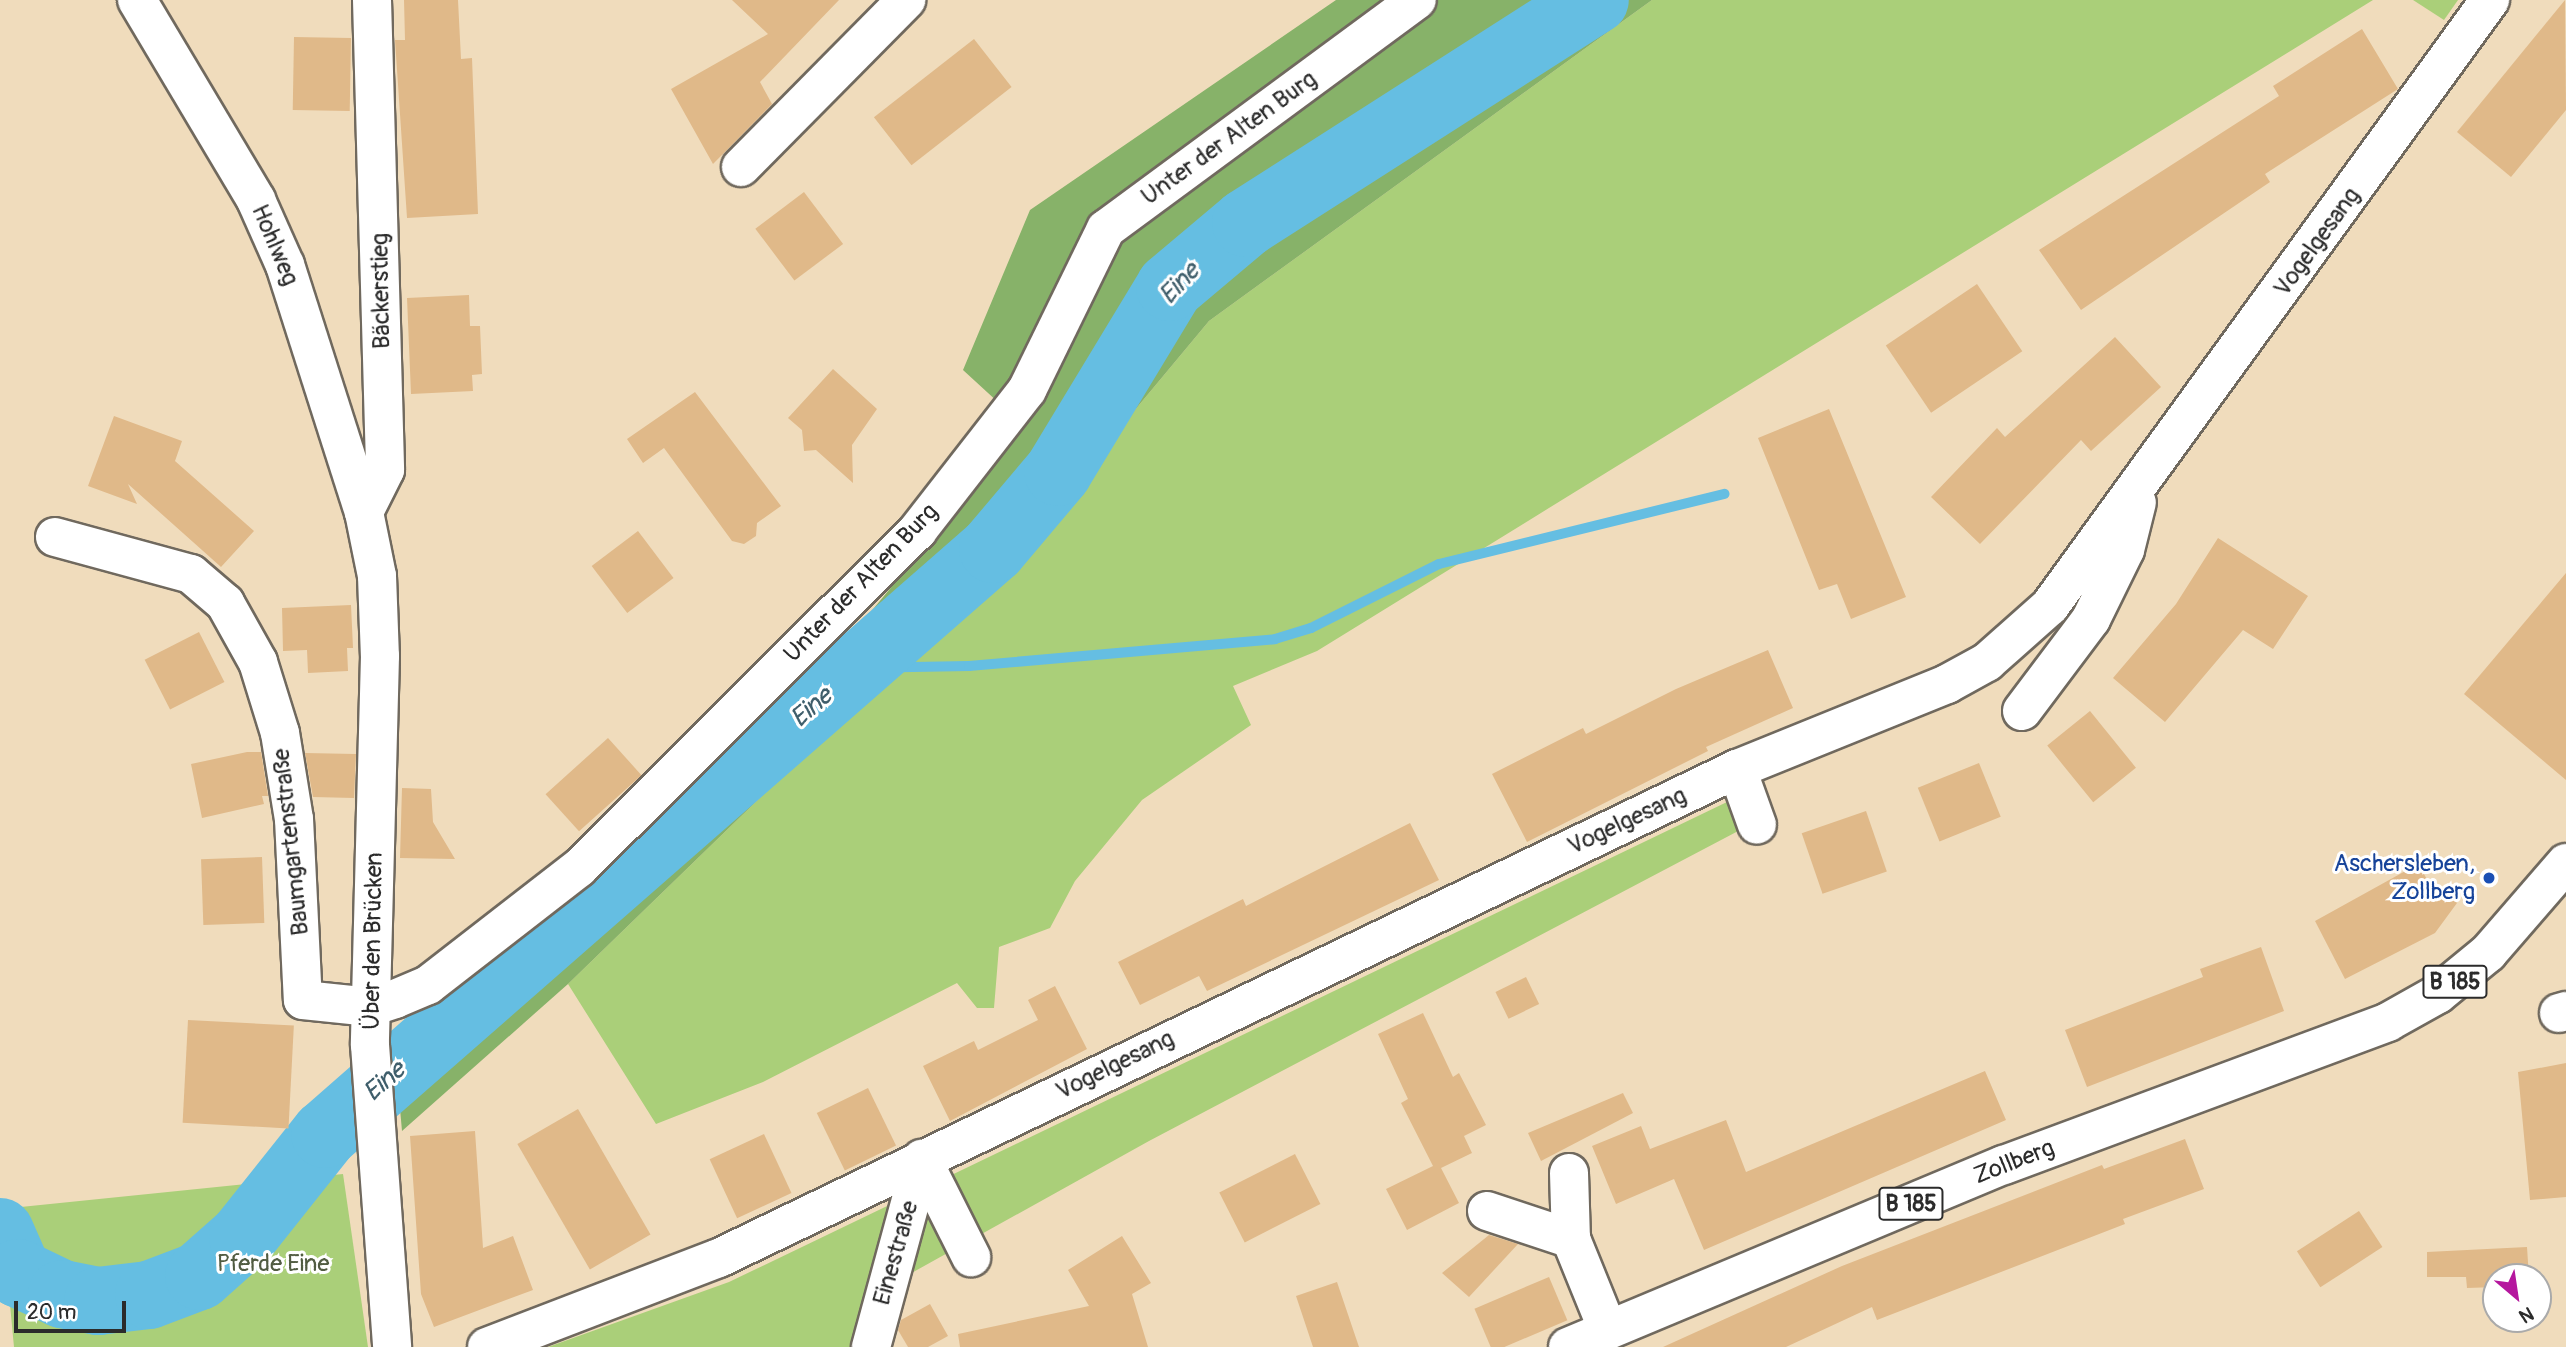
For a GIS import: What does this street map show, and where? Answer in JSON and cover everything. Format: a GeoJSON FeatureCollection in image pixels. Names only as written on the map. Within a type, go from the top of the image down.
{"type":"FeatureCollection","features":[{"type":"Feature","properties":{"kind":"street","name":"Hohlweg"},"geometry":{"type":"LineString","coordinates":[[137,0],[256,201],[281,254],[364,512]]}},
{"type":"Feature","properties":{"kind":"street","name":"Bäckerstieg"},"geometry":{"type":"LineString","coordinates":[[364,512],[385,470],[372,0]]}},
{"type":"Feature","properties":{"kind":"street"},"geometry":{"type":"LineString","coordinates":[[741,167],[906,0]]}},
{"type":"Feature","properties":{"kind":"street","name":"Unter der Alten Burg"},"geometry":{"type":"LineString","coordinates":[[371,1007],[428,985],[579,868],[918,530],[1027,390],[1106,229],[1417,0]]}},
{"type":"Feature","properties":{"kind":"street","name":"Vogelgesang"},"geometry":{"type":"LineString","coordinates":[[487,1347],[719,1258],[1737,769],[1947,684],[1987,662],[2050,607],[2490,0]]}},
{"type":"Feature","properties":{"kind":"street","name":"Vogelgesang"},"geometry":{"type":"LineString","coordinates":[[2022,712],[2091,619],[2125,550],[2142,483]]}},
{"type":"Feature","properties":{"kind":"street","name":"Über den Brücken"},"geometry":{"type":"LineString","coordinates":[[364,512],[377,576],[380,656],[370,1045],[392,1347]]}},
{"type":"Feature","properties":{"kind":"street","name":"Baumgartenstraße"},"geometry":{"type":"LineString","coordinates":[[55,537],[191,574],[225,603],[258,662],[280,733],[293,819],[303,1000],[371,1007]]}},
{"type":"Feature","properties":{"kind":"street"},"geometry":{"type":"LineString","coordinates":[[1737,769],[1757,825]]}},
{"type":"Feature","properties":{"kind":"street","name":"Zollberg"},"geometry":{"type":"LineString","coordinates":[[1568,1347],[2004,1165],[2388,1021],[2446,988],[2511,930],[2566,863]]}},
{"type":"Feature","properties":{"kind":"street"},"geometry":{"type":"LineString","coordinates":[[922,1159],[971,1257]]}},
{"type":"Feature","properties":{"kind":"street","name":"Einestraße"},"geometry":{"type":"LineString","coordinates":[[871,1347],[922,1159]]}},
{"type":"Feature","properties":{"kind":"street"},"geometry":{"type":"LineString","coordinates":[[1569,1173],[1571,1239],[1608,1330]]}},
{"type":"Feature","properties":{"kind":"street"},"geometry":{"type":"LineString","coordinates":[[1487,1212],[1571,1239]]}},
{"type":"Feature","properties":{"kind":"green space"},"geometry":{"type":"Polygon","coordinates":[[[1336,0],[1652,0],[1209,321],[1030,536],[568,984],[402,1131],[394,1042],[598,875],[865,619],[1024,426],[963,370],[1030,210],[1336,0]]]}},
{"type":"Feature","properties":{"kind":"green space"},"geometry":{"type":"Polygon","coordinates":[[[1652,0],[2373,0],[1317,651],[1233,686],[1251,725],[1142,800],[1075,881],[1050,928],[999,947],[994,1008],[977,1008],[957,983],[763,1082],[656,1124],[568,984],[1030,536],[1209,321],[1652,0]]]}},
{"type":"Feature","properties":{"kind":"green space"},"geometry":{"type":"Polygon","coordinates":[[[2413,0],[2458,0],[2444,20],[2413,0]]]}},
{"type":"Feature","properties":{"kind":"green space"},"geometry":{"type":"Polygon","coordinates":[[[1727,802],[1742,829],[1149,1141],[872,1295],[857,1344],[851,1347],[548,1347],[729,1282],[1727,802]]]}},
{"type":"Feature","properties":{"kind":"green space","name":"Pferde Eine"},"geometry":{"type":"Polygon","coordinates":[[[343,1174],[368,1347],[14,1347],[1,1209],[343,1174]]]}},
{"type":"Feature","properties":{"kind":"building"},"geometry":{"type":"Polygon","coordinates":[[[404,0],[458,0],[461,59],[472,58],[478,214],[407,218],[395,40],[405,40],[404,0]]]}},
{"type":"Feature","properties":{"kind":"building"},"geometry":{"type":"Polygon","coordinates":[[[732,0],[839,0],[760,82],[772,104],[713,164],[671,89],[768,34],[732,0]]]}},
{"type":"Feature","properties":{"kind":"building"},"geometry":{"type":"Polygon","coordinates":[[[2565,0],[2566,110],[2511,177],[2457,132],[2565,0]]]}},
{"type":"Feature","properties":{"kind":"building"},"geometry":{"type":"Polygon","coordinates":[[[2362,29],[2398,89],[2265,174],[2270,182],[2081,310],[2039,250],[2279,96],[2273,86],[2362,29]]]}},
{"type":"Feature","properties":{"kind":"building"},"geometry":{"type":"Polygon","coordinates":[[[294,37],[351,38],[350,111],[293,110],[294,37]]]}},
{"type":"Feature","properties":{"kind":"building"},"geometry":{"type":"Polygon","coordinates":[[[974,39],[1012,87],[911,165],[874,117],[974,39]]]}},
{"type":"Feature","properties":{"kind":"building"},"geometry":{"type":"Polygon","coordinates":[[[804,192],[843,244],[794,281],[755,229],[804,192]]]}},
{"type":"Feature","properties":{"kind":"building"},"geometry":{"type":"Polygon","coordinates":[[[1977,284],[2022,351],[1931,413],[1886,346],[1977,284]]]}},
{"type":"Feature","properties":{"kind":"building"},"geometry":{"type":"Polygon","coordinates":[[[469,295],[470,326],[480,326],[482,374],[472,375],[473,391],[411,394],[407,298],[469,295]]]}},
{"type":"Feature","properties":{"kind":"building"},"geometry":{"type":"Polygon","coordinates":[[[2115,337],[2161,387],[2091,451],[2081,440],[1980,544],[1931,497],[1997,428],[2005,437],[2115,337]]]}},
{"type":"Feature","properties":{"kind":"building"},"geometry":{"type":"Polygon","coordinates":[[[833,369],[877,409],[852,445],[853,483],[816,450],[804,451],[802,430],[788,418],[833,369]]]}},
{"type":"Feature","properties":{"kind":"building"},"geometry":{"type":"Polygon","coordinates":[[[695,392],[781,506],[757,523],[756,536],[744,544],[732,541],[664,448],[643,463],[627,439],[695,392]]]}},
{"type":"Feature","properties":{"kind":"building"},"geometry":{"type":"Polygon","coordinates":[[[1829,409],[1906,597],[1851,619],[1837,584],[1819,590],[1758,438],[1829,409]]]}},
{"type":"Feature","properties":{"kind":"building"},"geometry":{"type":"Polygon","coordinates":[[[114,416],[182,441],[175,461],[254,531],[221,567],[128,484],[137,504],[88,486],[114,416]]]}},
{"type":"Feature","properties":{"kind":"building"},"geometry":{"type":"Polygon","coordinates":[[[638,531],[674,578],[627,613],[592,566],[638,531]]]}},
{"type":"Feature","properties":{"kind":"building"},"geometry":{"type":"Polygon","coordinates":[[[2218,538],[2308,596],[2273,649],[2243,630],[2165,722],[2113,678],[2176,604],[2218,538]]]}},
{"type":"Feature","properties":{"kind":"building"},"geometry":{"type":"Polygon","coordinates":[[[2566,573],[2566,780],[2464,694],[2566,573]]]}},
{"type":"Feature","properties":{"kind":"building"},"geometry":{"type":"Polygon","coordinates":[[[351,605],[353,648],[347,648],[348,671],[308,673],[307,650],[283,651],[282,608],[351,605]]]}},
{"type":"Feature","properties":{"kind":"building"},"geometry":{"type":"Polygon","coordinates":[[[199,632],[224,682],[170,710],[145,660],[199,632]]]}},
{"type":"Feature","properties":{"kind":"building"},"geometry":{"type":"Polygon","coordinates":[[[1768,650],[1793,708],[1706,747],[1708,751],[1527,842],[1492,774],[1583,728],[1586,734],[1676,689],[1768,650]]]}},
{"type":"Feature","properties":{"kind":"building"},"geometry":{"type":"Polygon","coordinates":[[[2090,711],[2136,768],[2093,802],[2047,746],[2090,711]]]}},
{"type":"Feature","properties":{"kind":"building"},"geometry":{"type":"Polygon","coordinates":[[[608,738],[641,775],[579,831],[546,794],[608,738]]]}},
{"type":"Feature","properties":{"kind":"building"},"geometry":{"type":"Polygon","coordinates":[[[247,752],[261,752],[268,796],[262,796],[264,804],[202,818],[191,764],[247,752]]]}},
{"type":"Feature","properties":{"kind":"building"},"geometry":{"type":"Polygon","coordinates":[[[305,753],[356,754],[354,798],[313,797],[305,753]]]}},
{"type":"Feature","properties":{"kind":"building"},"geometry":{"type":"Polygon","coordinates":[[[1979,763],[2001,817],[1940,842],[1918,788],[1979,763]]]}},
{"type":"Feature","properties":{"kind":"building"},"geometry":{"type":"Polygon","coordinates":[[[402,788],[431,789],[433,822],[455,859],[400,858],[402,788]]]}},
{"type":"Feature","properties":{"kind":"building"},"geometry":{"type":"Polygon","coordinates":[[[1866,811],[1887,872],[1823,894],[1802,833],[1866,811]]]}},
{"type":"Feature","properties":{"kind":"building"},"geometry":{"type":"Polygon","coordinates":[[[1410,823],[1439,880],[1207,991],[1199,976],[1140,1005],[1118,962],[1243,899],[1246,906],[1410,823]]]}},
{"type":"Feature","properties":{"kind":"building"},"geometry":{"type":"Polygon","coordinates":[[[262,857],[264,923],[203,925],[201,859],[262,857]]]}},
{"type":"Feature","properties":{"kind":"building"},"geometry":{"type":"Polygon","coordinates":[[[2418,864],[2428,881],[2457,903],[2435,933],[2345,979],[2315,921],[2418,864]]]}},
{"type":"Feature","properties":{"kind":"building"},"geometry":{"type":"Polygon","coordinates":[[[2261,947],[2284,1011],[2087,1087],[2065,1030],[2203,977],[2200,969],[2261,947]]]}},
{"type":"Feature","properties":{"kind":"building"},"geometry":{"type":"Polygon","coordinates":[[[1526,977],[1539,1004],[1509,1019],[1495,992],[1526,977]]]}},
{"type":"Feature","properties":{"kind":"building"},"geometry":{"type":"Polygon","coordinates":[[[1055,986],[1087,1049],[950,1121],[923,1066],[974,1041],[978,1050],[1038,1020],[1028,1000],[1055,986]]]}},
{"type":"Feature","properties":{"kind":"building"},"geometry":{"type":"Polygon","coordinates":[[[1423,1013],[1453,1077],[1459,1073],[1486,1125],[1464,1136],[1472,1153],[1441,1168],[1459,1203],[1407,1230],[1386,1189],[1433,1166],[1401,1103],[1408,1099],[1378,1034],[1423,1013]]]}},
{"type":"Feature","properties":{"kind":"building"},"geometry":{"type":"Polygon","coordinates":[[[188,1020],[294,1026],[288,1128],[183,1123],[188,1020]]]}},
{"type":"Feature","properties":{"kind":"building"},"geometry":{"type":"Polygon","coordinates":[[[2566,1063],[2566,1197],[2530,1200],[2518,1072],[2566,1063]]]}},
{"type":"Feature","properties":{"kind":"building"},"geometry":{"type":"Polygon","coordinates":[[[1985,1071],[2006,1120],[1704,1250],[1674,1179],[1616,1204],[1592,1146],[1641,1126],[1650,1149],[1726,1120],[1746,1172],[1985,1071]]]}},
{"type":"Feature","properties":{"kind":"building"},"geometry":{"type":"Polygon","coordinates":[[[868,1088],[896,1146],[845,1171],[817,1113],[868,1088]]]}},
{"type":"Feature","properties":{"kind":"building"},"geometry":{"type":"Polygon","coordinates":[[[1623,1093],[1633,1113],[1541,1161],[1528,1133],[1623,1093]]]}},
{"type":"Feature","properties":{"kind":"building"},"geometry":{"type":"Polygon","coordinates":[[[578,1109],[650,1235],[590,1270],[517,1144],[578,1109]]]}},
{"type":"Feature","properties":{"kind":"building"},"geometry":{"type":"Polygon","coordinates":[[[475,1131],[483,1248],[513,1236],[533,1290],[434,1327],[421,1294],[410,1136],[475,1131]]]}},
{"type":"Feature","properties":{"kind":"building"},"geometry":{"type":"Polygon","coordinates":[[[764,1134],[791,1193],[737,1218],[710,1159],[764,1134]]]}},
{"type":"Feature","properties":{"kind":"building"},"geometry":{"type":"Polygon","coordinates":[[[2185,1139],[2204,1189],[2123,1219],[2125,1224],[1877,1320],[1872,1307],[1786,1347],[1663,1347],[1842,1266],[2102,1165],[2104,1169],[2185,1139]]]}},
{"type":"Feature","properties":{"kind":"building"},"geometry":{"type":"Polygon","coordinates":[[[1295,1154],[1320,1204],[1245,1242],[1219,1193],[1295,1154]]]}},
{"type":"Feature","properties":{"kind":"building"},"geometry":{"type":"Polygon","coordinates":[[[2359,1211],[2382,1247],[2320,1287],[2297,1251],[2359,1211]]]}},
{"type":"Feature","properties":{"kind":"building"},"geometry":{"type":"Polygon","coordinates":[[[1489,1235],[1518,1244],[1469,1297],[1442,1273],[1489,1235]]]}},
{"type":"Feature","properties":{"kind":"building"},"geometry":{"type":"Polygon","coordinates":[[[1122,1236],[1151,1283],[1132,1294],[1148,1347],[960,1347],[958,1334],[1089,1306],[1068,1270],[1122,1236]]]}},
{"type":"Feature","properties":{"kind":"building"},"geometry":{"type":"Polygon","coordinates":[[[2527,1247],[2528,1263],[2482,1263],[2482,1287],[2467,1288],[2466,1277],[2427,1277],[2427,1252],[2527,1247]]]}},
{"type":"Feature","properties":{"kind":"building"},"geometry":{"type":"Polygon","coordinates":[[[1549,1277],[1567,1320],[1504,1347],[1491,1347],[1474,1309],[1549,1277]]]}},
{"type":"Feature","properties":{"kind":"building"},"geometry":{"type":"Polygon","coordinates":[[[1337,1282],[1359,1347],[1313,1347],[1296,1296],[1337,1282]]]}},
{"type":"Feature","properties":{"kind":"building"},"geometry":{"type":"Polygon","coordinates":[[[930,1304],[948,1336],[928,1347],[908,1347],[898,1330],[901,1320],[930,1304]]]}},
{"type":"Feature","properties":{"kind":"waterway","name":"Eine"},"geometry":{"type":"LineString","coordinates":[[0,1232],[18,1273],[62,1294],[98,1301],[149,1295],[199,1276],[243,1237],[325,1134],[993,549],[1058,472],[1170,287],[1246,223],[1595,0]]}},
{"type":"Feature","properties":{"kind":"waterway"},"geometry":{"type":"LineString","coordinates":[[856,668],[969,666],[1275,639],[1311,628],[1439,564],[1725,494]]}},
{"type":"Feature","properties":{"kind":"place","name":"Aschersleben, Zollberg"},"geometry":{"type":"Point","coordinates":[2489,878]}}]}
